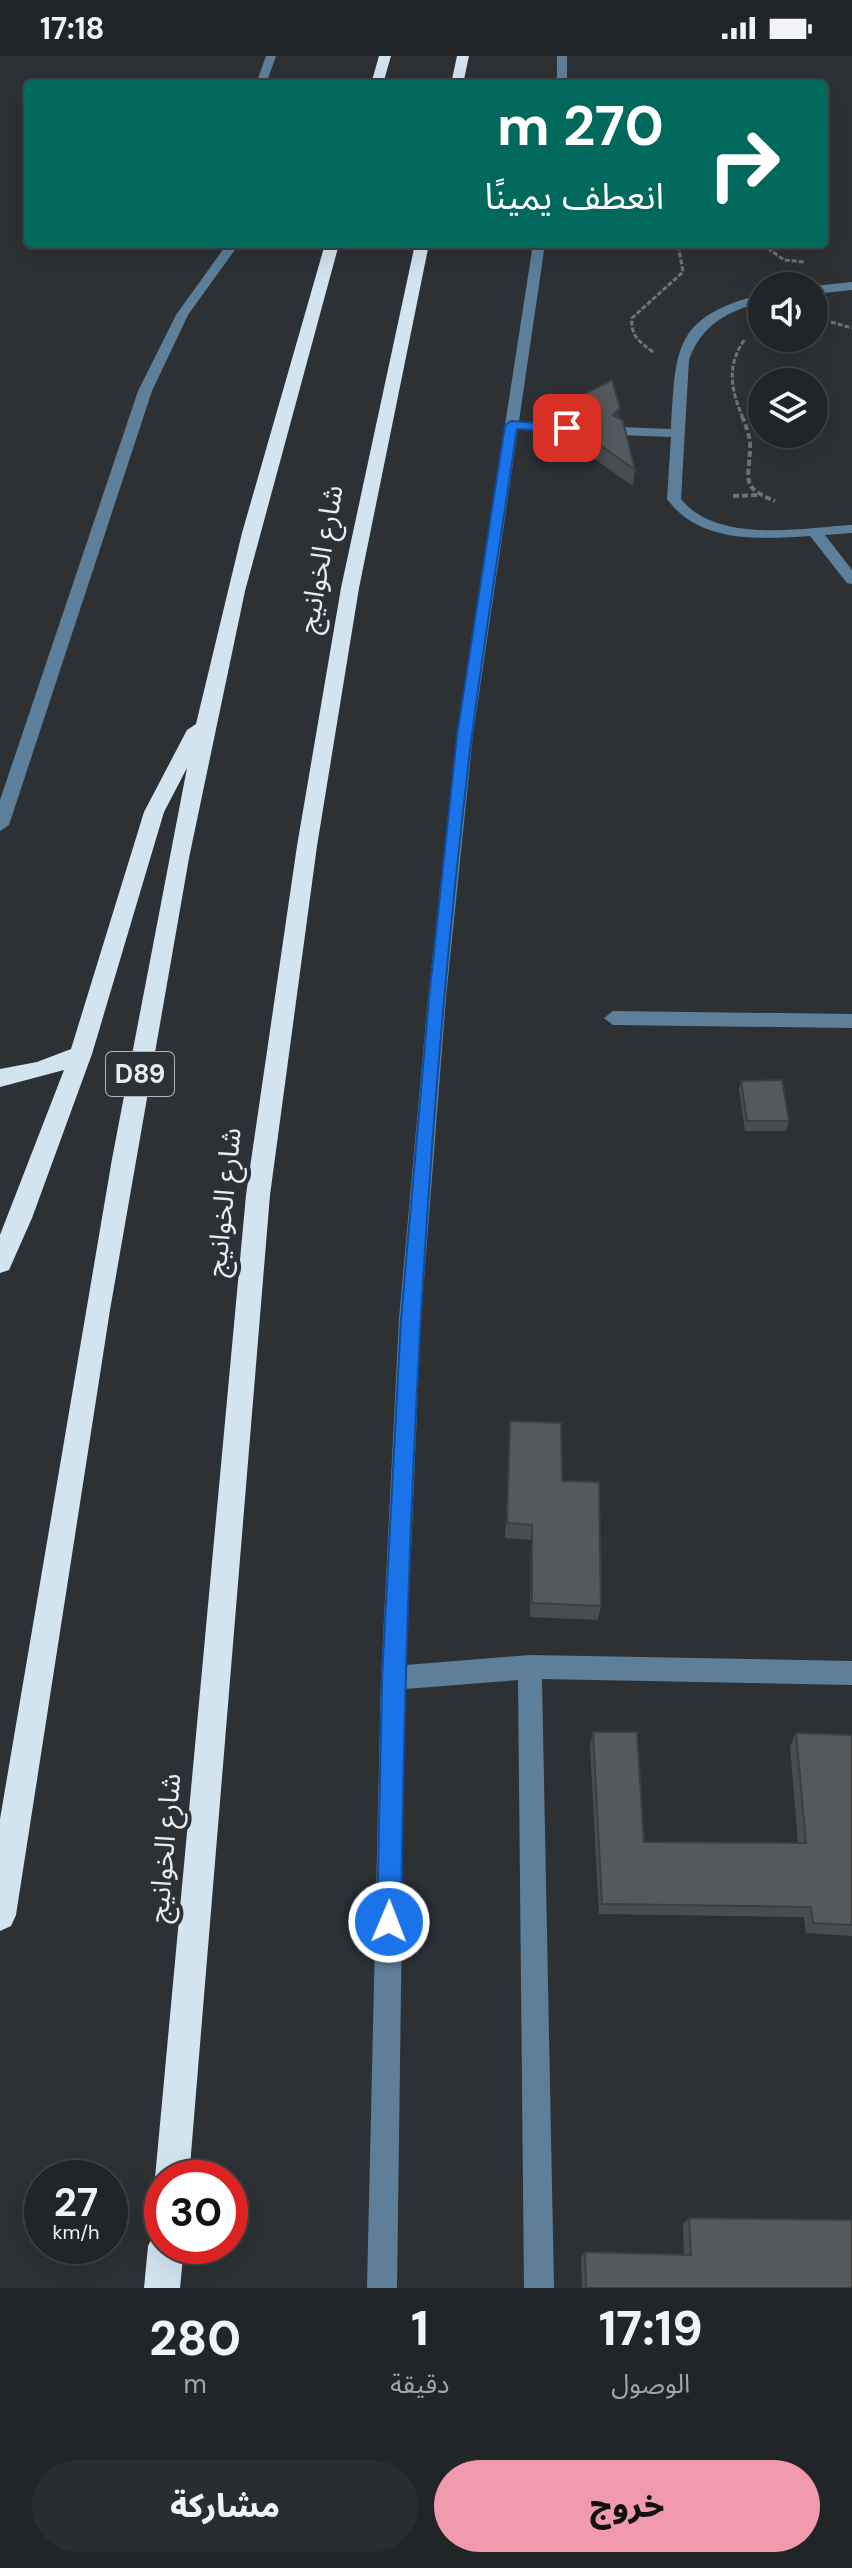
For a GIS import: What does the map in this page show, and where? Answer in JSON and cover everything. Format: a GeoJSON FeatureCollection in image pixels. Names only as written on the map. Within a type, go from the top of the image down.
{"type":"FeatureCollection","features":[{"type":"Feature","properties":{"kind":"highway"},"geometry":{"type":"LineString","coordinates":[[378,80],[385,56]]}},
{"type":"Feature","properties":{"kind":"highway"},"geometry":{"type":"LineString","coordinates":[[458,80],[463,56]]}},
{"type":"Feature","properties":{"kind":"highway","name":"D89"},"geometry":{"type":"LineString","coordinates":[[0,1915],[118,1190],[209,707],[242,568],[331,248]]}},
{"type":"Feature","properties":{"kind":"highway","name":"شارع الخوانيج"},"geometry":{"type":"LineString","coordinates":[[174,2160],[258,1195],[307,846],[350,588],[421,248]]}},
{"type":"Feature","properties":{"kind":"highway"},"geometry":{"type":"LineString","coordinates":[[0,1263],[81,1054],[154,812],[209,707]]}},
{"type":"Feature","properties":{"kind":"highway"},"geometry":{"type":"LineString","coordinates":[[0,1078],[40,1070],[81,1054]]}},
{"type":"Feature","properties":{"kind":"highway"},"geometry":{"type":"LineString","coordinates":[[162,2288],[164,2264]]}},
{"type":"Feature","properties":{"kind":"street"},"geometry":{"type":"LineString","coordinates":[[262,80],[271,56]]}},
{"type":"Feature","properties":{"kind":"street"},"geometry":{"type":"LineString","coordinates":[[562,56],[562,80]]}},
{"type":"Feature","properties":{"kind":"street"},"geometry":{"type":"LineString","coordinates":[[0,825],[145,391],[161,352],[182,315],[230,248]]}},
{"type":"Feature","properties":{"kind":"street"},"geometry":{"type":"LineString","coordinates":[[382,2288],[393,1678],[410,1319],[437,998],[465,735],[538,248]]}},
{"type":"Feature","properties":{"kind":"street"},"geometry":{"type":"LineString","coordinates":[[828,289],[852,286]]}},
{"type":"Feature","properties":{"kind":"street"},"geometry":{"type":"LineString","coordinates":[[748,303],[720,312],[700,326],[687,342],[681,370],[677,433],[674,499],[679,510],[690,520],[725,532],[852,529]]}},
{"type":"Feature","properties":{"kind":"street"},"geometry":{"type":"LineString","coordinates":[[511,425],[567,428]]}},
{"type":"Feature","properties":{"kind":"street"},"geometry":{"type":"LineString","coordinates":[[621,431],[677,433]]}},
{"type":"Feature","properties":{"kind":"street"},"geometry":{"type":"LineString","coordinates":[[813,530],[852,580]]}},
{"type":"Feature","properties":{"kind":"street"},"geometry":{"type":"LineString","coordinates":[[0,766],[19,767]]}},
{"type":"Feature","properties":{"kind":"street"},"geometry":{"type":"LineString","coordinates":[[613,1018],[852,1021]]}},
{"type":"Feature","properties":{"kind":"street"},"geometry":{"type":"LineString","coordinates":[[393,1678],[530,1667],[852,1673]]}},
{"type":"Feature","properties":{"kind":"street"},"geometry":{"type":"LineString","coordinates":[[530,1667],[539,2288]]}},
{"type":"Feature","properties":{"kind":"path"},"geometry":{"type":"LineString","coordinates":[[679,248],[683,272],[677,282],[636,311],[631,321],[632,333],[639,344],[681,370]]}},
{"type":"Feature","properties":{"kind":"path"},"geometry":{"type":"LineString","coordinates":[[768,248],[784,260],[810,261]]}},
{"type":"Feature","properties":{"kind":"path"},"geometry":{"type":"LineString","coordinates":[[828,321],[852,328]]}},
{"type":"Feature","properties":{"kind":"path"},"geometry":{"type":"LineString","coordinates":[[748,337],[740,345],[730,387],[749,433],[751,448],[745,474],[749,485],[760,495],[785,503]]}},
{"type":"Feature","properties":{"kind":"building"},"geometry":{"type":"Polygon","coordinates":[[[612,380],[620,408],[613,415],[623,421],[635,470],[571,424],[569,418],[578,410],[566,404],[612,380]]]}},
{"type":"Feature","properties":{"kind":"building"},"geometry":{"type":"Polygon","coordinates":[[[782,1080],[789,1121],[747,1121],[741,1081],[782,1080]]]}},
{"type":"Feature","properties":{"kind":"building"},"geometry":{"type":"Polygon","coordinates":[[[510,1421],[561,1423],[562,1481],[599,1482],[601,1606],[532,1603],[532,1525],[507,1523],[510,1421]]]}},
{"type":"Feature","properties":{"kind":"building"},"geometry":{"type":"Polygon","coordinates":[[[593,1732],[637,1732],[644,1842],[806,1843],[796,1733],[852,1735],[852,1925],[813,1923],[811,1907],[602,1904],[593,1732]]]}},
{"type":"Feature","properties":{"kind":"building"},"geometry":{"type":"Polygon","coordinates":[[[689,2218],[852,2220],[852,2288],[586,2288],[585,2252],[691,2255],[689,2218]]]}},
{"type":"Feature","properties":{"kind":"route"},"geometry":{"type":"LineString","coordinates":[[389,1922],[393,1678],[410,1319],[437,998],[465,735],[511,425],[567,428]]}}]}
